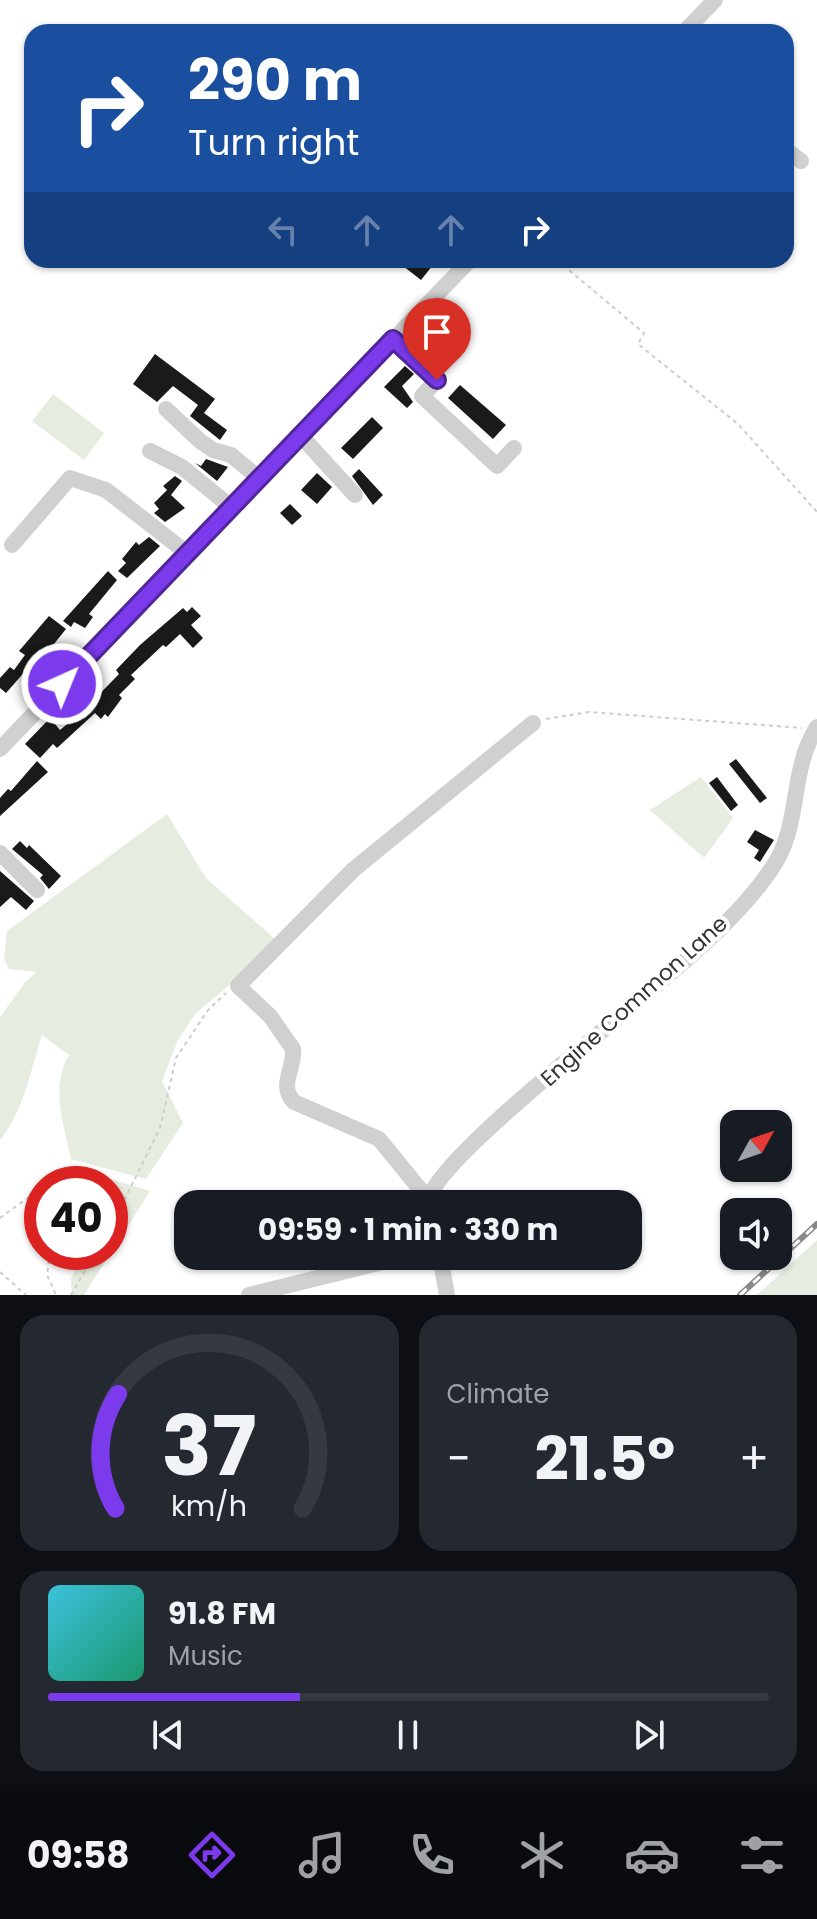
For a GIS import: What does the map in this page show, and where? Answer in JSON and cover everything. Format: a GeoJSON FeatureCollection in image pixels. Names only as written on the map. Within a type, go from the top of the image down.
{"type":"FeatureCollection","features":[{"type":"Feature","properties":{"kind":"street"},"geometry":{"type":"LineString","coordinates":[[692,24],[715,0]]}},
{"type":"Feature","properties":{"kind":"street"},"geometry":{"type":"LineString","coordinates":[[794,156],[801,161]]}},
{"type":"Feature","properties":{"kind":"street"},"geometry":{"type":"LineString","coordinates":[[0,749],[462,268]]}},
{"type":"Feature","properties":{"kind":"street"},"geometry":{"type":"LineString","coordinates":[[393,339],[437,380],[422,396],[497,466],[514,448]]}},
{"type":"Feature","properties":{"kind":"street"},"geometry":{"type":"LineString","coordinates":[[166,409],[200,441],[213,450],[231,455],[259,478]]}},
{"type":"Feature","properties":{"kind":"street"},"geometry":{"type":"LineString","coordinates":[[300,435],[355,495]]}},
{"type":"Feature","properties":{"kind":"street"},"geometry":{"type":"LineString","coordinates":[[150,451],[182,467],[231,507]]}},
{"type":"Feature","properties":{"kind":"street"},"geometry":{"type":"LineString","coordinates":[[12,545],[70,478],[106,490],[187,553]]}},
{"type":"Feature","properties":{"kind":"street"},"geometry":{"type":"LineString","coordinates":[[420,1190],[379,1139],[294,1102],[288,1095],[286,1085],[294,1058],[288,1037],[238,986],[353,870],[533,723]]}},
{"type":"Feature","properties":{"kind":"street","name":"Engine Common Lane"},"geometry":{"type":"LineString","coordinates":[[433,1190],[438,1178],[479,1138],[699,947],[755,889],[778,858],[801,758],[816,728]]}},
{"type":"Feature","properties":{"kind":"street"},"geometry":{"type":"LineString","coordinates":[[0,853],[37,890]]}},
{"type":"Feature","properties":{"kind":"street"},"geometry":{"type":"LineString","coordinates":[[249,1295],[350,1270]]}},
{"type":"Feature","properties":{"kind":"street"},"geometry":{"type":"LineString","coordinates":[[443,1270],[447,1295]]}},
{"type":"Feature","properties":{"kind":"path"},"geometry":{"type":"LineString","coordinates":[[567,268],[644,333],[638,344],[738,424],[817,512]]}},
{"type":"Feature","properties":{"kind":"path"},"geometry":{"type":"LineString","coordinates":[[533,723],[561,714],[589,712],[816,728]]}},
{"type":"Feature","properties":{"kind":"path"},"geometry":{"type":"LineString","coordinates":[[128,1197],[160,1128],[176,1058],[208,1010],[238,986]]}},
{"type":"Feature","properties":{"kind":"path"},"geometry":{"type":"LineString","coordinates":[[0,1218],[24,1201]]}},
{"type":"Feature","properties":{"kind":"path"},"geometry":{"type":"LineString","coordinates":[[48,1270],[56,1295]]}},
{"type":"Feature","properties":{"kind":"path"},"geometry":{"type":"LineString","coordinates":[[71,1295],[86,1270]]}},
{"type":"Feature","properties":{"kind":"path"},"geometry":{"type":"LineString","coordinates":[[0,1272],[26,1295]]}},
{"type":"Feature","properties":{"kind":"shaded area"},"geometry":{"type":"Polygon","coordinates":[[[53,394],[104,433],[84,460],[32,421],[53,394]]]}},
{"type":"Feature","properties":{"kind":"shaded area"},"geometry":{"type":"Polygon","coordinates":[[[701,777],[733,818],[704,858],[650,810],[701,777]]]}},
{"type":"Feature","properties":{"kind":"shaded area"},"geometry":{"type":"Polygon","coordinates":[[[167,814],[206,878],[275,939],[233,982],[195,1014],[177,1042],[162,1081],[183,1123],[146,1179],[128,1174],[128,1166],[97,1166],[71,1159],[59,1093],[63,1067],[69,1055],[42,1035],[21,1102],[0,1140],[0,1017],[26,981],[37,972],[9,969],[4,959],[7,931],[167,814]]]}},
{"type":"Feature","properties":{"kind":"shaded area"},"geometry":{"type":"Polygon","coordinates":[[[128,1184],[150,1191],[128,1226],[128,1184]]]}},
{"type":"Feature","properties":{"kind":"shaded area"},"geometry":{"type":"Polygon","coordinates":[[[817,1240],[817,1295],[757,1295],[784,1270],[792,1270],[792,1263],[817,1240]]]}},
{"type":"Feature","properties":{"kind":"shaded area"},"geometry":{"type":"Polygon","coordinates":[[[75,1270],[100,1270],[84,1295],[72,1295],[71,1278],[75,1270]]]}},
{"type":"Feature","properties":{"kind":"building"},"geometry":{"type":"Polygon","coordinates":[[[406,268],[431,268],[421,280],[406,268]]]}},
{"type":"Feature","properties":{"kind":"building"},"geometry":{"type":"Polygon","coordinates":[[[440,330],[458,346],[451,353],[434,337],[440,330]]]}},
{"type":"Feature","properties":{"kind":"building"},"geometry":{"type":"Polygon","coordinates":[[[155,354],[215,399],[204,413],[227,430],[220,440],[190,416],[198,405],[173,386],[157,402],[133,384],[155,354]]]}},
{"type":"Feature","properties":{"kind":"building"},"geometry":{"type":"Polygon","coordinates":[[[405,366],[414,374],[402,386],[413,402],[407,408],[384,387],[405,366]]]}},
{"type":"Feature","properties":{"kind":"building"},"geometry":{"type":"Polygon","coordinates":[[[460,385],[506,425],[493,439],[448,398],[460,385]]]}},
{"type":"Feature","properties":{"kind":"building"},"geometry":{"type":"Polygon","coordinates":[[[372,417],[383,428],[353,459],[341,448],[372,417]]]}},
{"type":"Feature","properties":{"kind":"building"},"geometry":{"type":"Polygon","coordinates":[[[206,459],[228,467],[217,481],[195,463],[201,466],[206,459]]]}},
{"type":"Feature","properties":{"kind":"building"},"geometry":{"type":"Polygon","coordinates":[[[359,469],[383,495],[373,505],[352,476],[359,469]]]}},
{"type":"Feature","properties":{"kind":"building"},"geometry":{"type":"Polygon","coordinates":[[[317,473],[332,487],[317,504],[301,490],[317,473]]]}},
{"type":"Feature","properties":{"kind":"building"},"geometry":{"type":"Polygon","coordinates":[[[175,476],[182,481],[171,495],[185,508],[165,522],[154,513],[159,509],[154,503],[167,490],[163,486],[175,476]]]}},
{"type":"Feature","properties":{"kind":"building"},"geometry":{"type":"Polygon","coordinates":[[[290,504],[302,516],[292,525],[280,513],[290,504]]]}},
{"type":"Feature","properties":{"kind":"building"},"geometry":{"type":"Polygon","coordinates":[[[149,537],[160,546],[127,578],[118,571],[126,563],[122,559],[136,542],[139,545],[149,537]]]}},
{"type":"Feature","properties":{"kind":"building"},"geometry":{"type":"Polygon","coordinates":[[[108,571],[117,580],[89,614],[93,617],[85,628],[74,622],[71,627],[63,621],[108,571]]]}},
{"type":"Feature","properties":{"kind":"building"},"geometry":{"type":"Polygon","coordinates":[[[192,607],[201,616],[191,625],[203,638],[193,648],[180,634],[166,647],[163,645],[131,675],[135,679],[119,695],[122,698],[108,717],[105,714],[101,719],[95,713],[57,748],[53,744],[40,758],[25,744],[50,718],[60,730],[82,712],[119,674],[116,670],[140,645],[183,608],[187,612],[192,607]]]}},
{"type":"Feature","properties":{"kind":"building"},"geometry":{"type":"Polygon","coordinates":[[[49,616],[66,629],[42,659],[45,661],[36,673],[29,667],[6,693],[0,688],[0,678],[10,667],[14,670],[25,655],[19,651],[49,616]]]}},
{"type":"Feature","properties":{"kind":"building"},"geometry":{"type":"Polygon","coordinates":[[[736,759],[767,798],[760,803],[729,764],[736,759]]]}},
{"type":"Feature","properties":{"kind":"building"},"geometry":{"type":"Polygon","coordinates":[[[37,761],[48,772],[0,816],[0,798],[8,789],[11,791],[37,761]]]}},
{"type":"Feature","properties":{"kind":"building"},"geometry":{"type":"Polygon","coordinates":[[[717,777],[738,805],[731,811],[709,783],[717,777]]]}},
{"type":"Feature","properties":{"kind":"building"},"geometry":{"type":"Polygon","coordinates":[[[755,830],[774,840],[760,862],[754,858],[759,850],[747,842],[755,830]]]}},
{"type":"Feature","properties":{"kind":"building"},"geometry":{"type":"Polygon","coordinates":[[[20,841],[27,848],[29,845],[61,876],[49,889],[40,878],[43,875],[12,849],[20,841]]]}},
{"type":"Feature","properties":{"kind":"building"},"geometry":{"type":"Polygon","coordinates":[[[0,871],[34,901],[26,910],[11,897],[0,907],[0,871]]]}},
{"type":"Feature","properties":{"kind":"railway"},"geometry":{"type":"LineString","coordinates":[[740,1295],[817,1224]]}},
{"type":"Feature","properties":{"kind":"route"},"geometry":{"type":"LineString","coordinates":[[62,684],[393,339],[437,380]]}}]}
